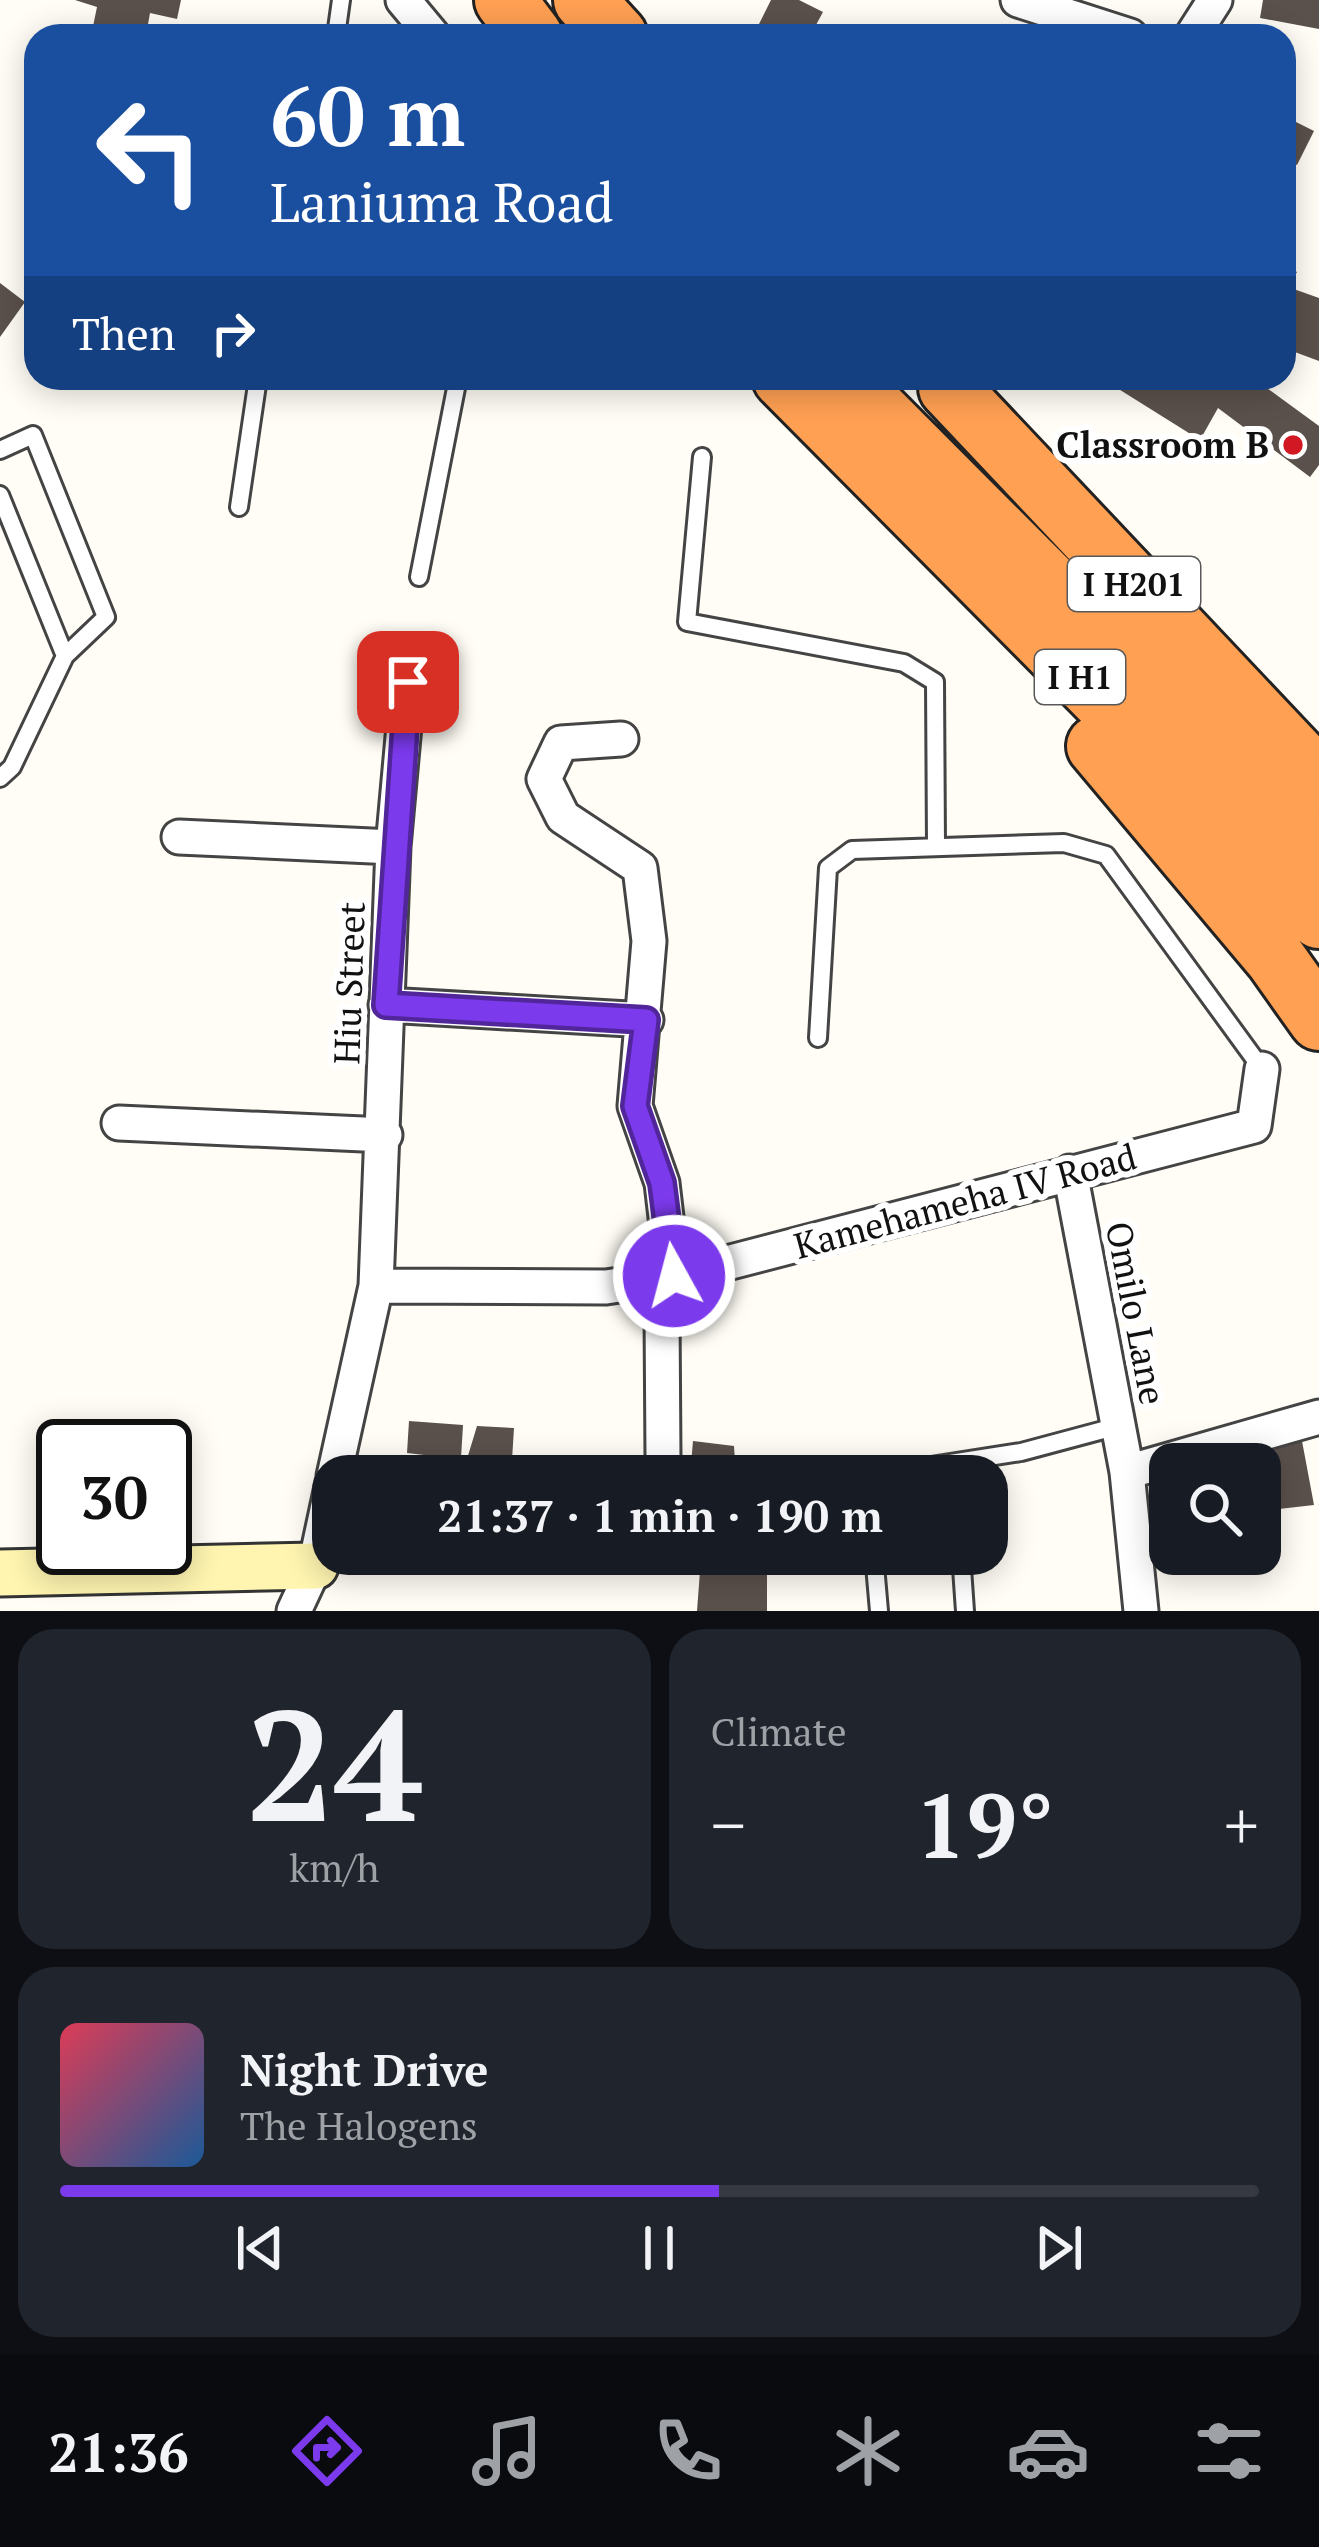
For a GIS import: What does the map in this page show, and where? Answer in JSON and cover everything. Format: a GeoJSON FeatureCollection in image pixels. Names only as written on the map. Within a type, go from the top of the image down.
{"type":"FeatureCollection","features":[{"type":"Feature","properties":{"kind":"highway"},"geometry":{"type":"LineString","coordinates":[[584,0],[606,24]]}},
{"type":"Feature","properties":{"kind":"highway","name":"I H1"},"geometry":{"type":"LineString","coordinates":[[794,390],[1319,918]]}},
{"type":"Feature","properties":{"kind":"highway"},"geometry":{"type":"LineString","coordinates":[[857,390],[1319,853]]}},
{"type":"Feature","properties":{"kind":"highway","name":"I H201"},"geometry":{"type":"LineString","coordinates":[[951,390],[1319,780]]}},
{"type":"Feature","properties":{"kind":"highway"},"geometry":{"type":"LineString","coordinates":[[952,390],[1175,581],[1319,719]]}},
{"type":"Feature","properties":{"kind":"highway"},"geometry":{"type":"LineString","coordinates":[[839,438],[1200,866],[1319,1020]]}},
{"type":"Feature","properties":{"kind":"street"},"geometry":{"type":"LineString","coordinates":[[404,0],[423,24]]}},
{"type":"Feature","properties":{"kind":"street"},"geometry":{"type":"LineString","coordinates":[[1018,0],[1093,24]]}},
{"type":"Feature","properties":{"kind":"street","name":"Hiu Street"},"geometry":{"type":"LineString","coordinates":[[376,1286],[393,847],[408,682]]}},
{"type":"Feature","properties":{"kind":"street"},"geometry":{"type":"LineString","coordinates":[[621,739],[561,743],[544,779],[563,817],[640,868],[649,941],[646,1020],[635,1106],[662,1183],[674,1276],[662,1313],[664,1455]]}},
{"type":"Feature","properties":{"kind":"street"},"geometry":{"type":"LineString","coordinates":[[179,837],[393,847]]}},
{"type":"Feature","properties":{"kind":"street"},"geometry":{"type":"LineString","coordinates":[[386,1005],[646,1020]]}},
{"type":"Feature","properties":{"kind":"street","name":"Kamehameha IV Road"},"geometry":{"type":"LineString","coordinates":[[376,1286],[605,1287],[674,1276],[1254,1126],[1262,1069]]}},
{"type":"Feature","properties":{"kind":"street"},"geometry":{"type":"LineString","coordinates":[[119,1123],[385,1135]]}},
{"type":"Feature","properties":{"kind":"street","name":"Omilo Lane"},"geometry":{"type":"LineString","coordinates":[[1070,1172],[1127,1472],[1141,1611]]}},
{"type":"Feature","properties":{"kind":"street"},"geometry":{"type":"LineString","coordinates":[[339,1455],[376,1286]]}},
{"type":"Feature","properties":{"kind":"street"},"geometry":{"type":"LineString","coordinates":[[1127,1472],[1319,1417]]}},
{"type":"Feature","properties":{"kind":"street"},"geometry":{"type":"LineString","coordinates":[[0,1573],[312,1566]]}},
{"type":"Feature","properties":{"kind":"street"},"geometry":{"type":"LineString","coordinates":[[294,1611],[312,1572]]}},
{"type":"Feature","properties":{"kind":"lane"},"geometry":{"type":"LineString","coordinates":[[238,507],[255,390]]}},
{"type":"Feature","properties":{"kind":"lane"},"geometry":{"type":"LineString","coordinates":[[419,578],[456,390]]}},
{"type":"Feature","properties":{"kind":"lane"},"geometry":{"type":"LineString","coordinates":[[0,450],[34,435],[106,616],[65,656],[12,767],[0,778]]}},
{"type":"Feature","properties":{"kind":"lane"},"geometry":{"type":"LineString","coordinates":[[702,457],[687,622],[904,663],[935,682],[936,845]]}},
{"type":"Feature","properties":{"kind":"lane"},"geometry":{"type":"LineString","coordinates":[[0,495],[65,656]]}},
{"type":"Feature","properties":{"kind":"lane","name":"Kamehameha IV Road"},"geometry":{"type":"LineString","coordinates":[[818,1038],[828,868],[852,850],[1064,843],[1106,855],[1262,1069]]}},
{"type":"Feature","properties":{"kind":"lane"},"geometry":{"type":"LineString","coordinates":[[1008,1456],[1118,1426]]}},
{"type":"Feature","properties":{"kind":"lane"},"geometry":{"type":"LineString","coordinates":[[876,1575],[879,1611]]}},
{"type":"Feature","properties":{"kind":"lane"},"geometry":{"type":"LineString","coordinates":[[962,1575],[964,1611]]}},
{"type":"Feature","properties":{"kind":"building"},"geometry":{"type":"Polygon","coordinates":[[[75,0],[181,0],[177,19],[150,13],[148,24],[93,24],[97,7],[75,0]]]}},
{"type":"Feature","properties":{"kind":"building"},"geometry":{"type":"Polygon","coordinates":[[[771,0],[799,0],[823,12],[816,24],[759,24],[771,0]]]}},
{"type":"Feature","properties":{"kind":"building"},"geometry":{"type":"Polygon","coordinates":[[[1263,0],[1319,0],[1319,29],[1260,18],[1263,0]]]}},
{"type":"Feature","properties":{"kind":"building"},"geometry":{"type":"Polygon","coordinates":[[[1296,122],[1314,131],[1296,165],[1296,122]]]}},
{"type":"Feature","properties":{"kind":"building"},"geometry":{"type":"Polygon","coordinates":[[[0,283],[24,303],[0,337],[0,283]]]}},
{"type":"Feature","properties":{"kind":"building"},"geometry":{"type":"Polygon","coordinates":[[[1296,290],[1319,298],[1319,361],[1296,352],[1296,290]]]}},
{"type":"Feature","properties":{"kind":"building","name":"Classroom B"},"geometry":{"type":"Polygon","coordinates":[[[1120,390],[1270,390],[1319,426],[1319,465],[1310,477],[1218,408],[1200,440],[1120,390]]]}},
{"type":"Feature","properties":{"kind":"building"},"geometry":{"type":"Polygon","coordinates":[[[409,1421],[463,1425],[461,1455],[407,1453],[409,1421]]]}},
{"type":"Feature","properties":{"kind":"building"},"geometry":{"type":"Polygon","coordinates":[[[477,1426],[514,1428],[512,1455],[468,1455],[477,1426]]]}},
{"type":"Feature","properties":{"kind":"building"},"geometry":{"type":"Polygon","coordinates":[[[693,1441],[734,1446],[735,1455],[692,1455],[693,1441]]]}},
{"type":"Feature","properties":{"kind":"building"},"geometry":{"type":"Polygon","coordinates":[[[1302,1441],[1314,1505],[1281,1509],[1281,1443],[1302,1441]]]}},
{"type":"Feature","properties":{"kind":"building"},"geometry":{"type":"Polygon","coordinates":[[[700,1575],[767,1575],[767,1611],[697,1611],[700,1575]]]}},
{"type":"Feature","properties":{"kind":"place","name":"Classroom B"},"geometry":{"type":"Point","coordinates":[1293,445]}},
{"type":"Feature","properties":{"kind":"route"},"geometry":{"type":"LineString","coordinates":[[408,682],[393,847],[386,1005],[646,1020],[635,1106],[662,1183],[674,1276]]}}]}
